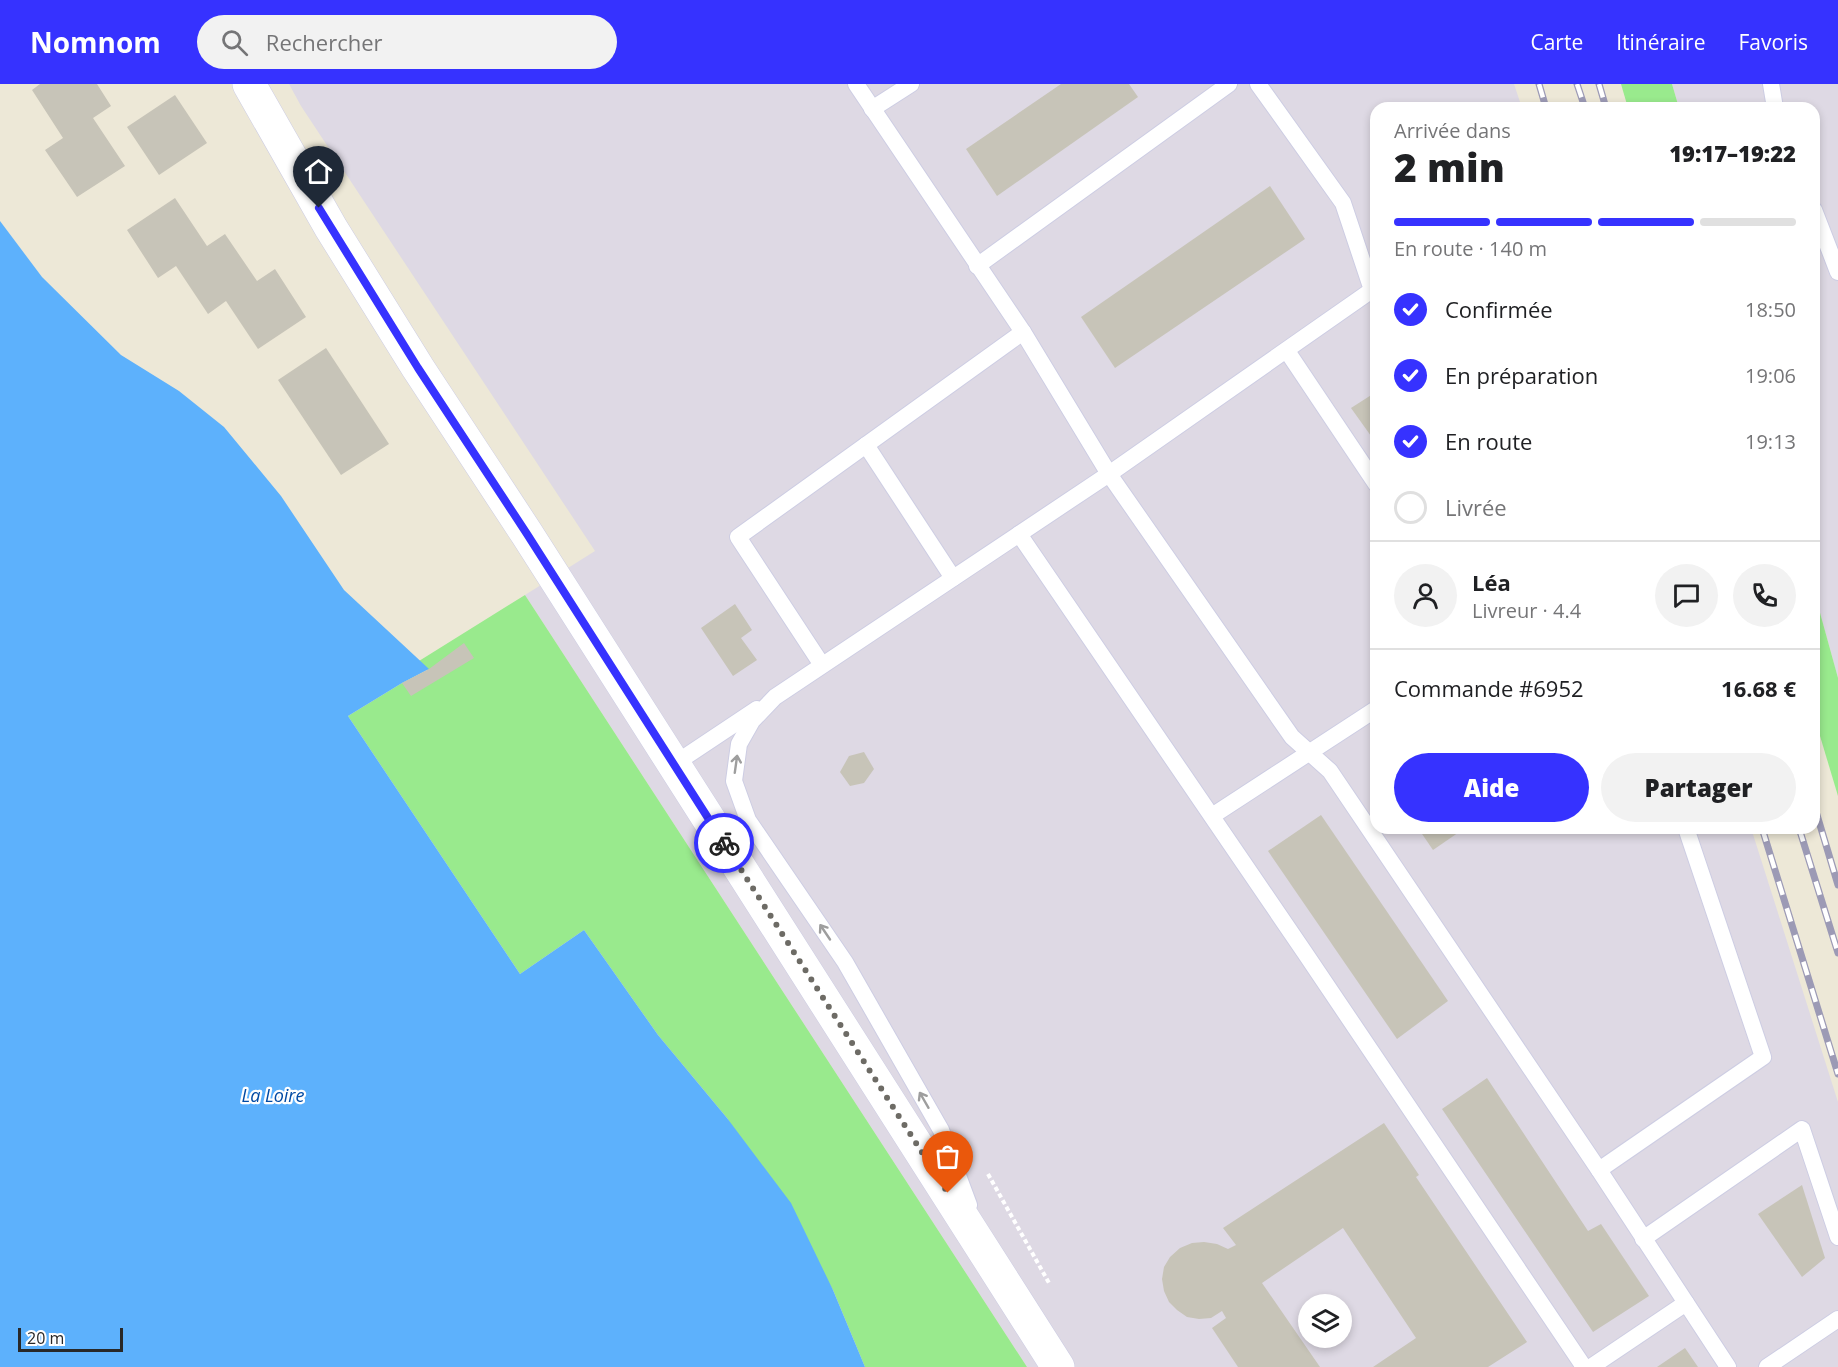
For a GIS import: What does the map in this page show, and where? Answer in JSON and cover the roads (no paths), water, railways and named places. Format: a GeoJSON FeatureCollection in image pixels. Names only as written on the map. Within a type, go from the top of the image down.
{"type":"FeatureCollection","features":[{"type":"Feature","properties":{"kind":"main road"},"geometry":{"type":"LineString","coordinates":[[249,84],[337,238],[1058,1367]]}},
{"type":"Feature","properties":{"kind":"lane"},"geometry":{"type":"LineString","coordinates":[[856,84],[1023,332],[1109,474],[1292,737],[1330,771],[1370,830]]}},
{"type":"Feature","properties":{"kind":"lane"},"geometry":{"type":"LineString","coordinates":[[872,109],[911,84]]}},
{"type":"Feature","properties":{"kind":"lane"},"geometry":{"type":"LineString","coordinates":[[977,266],[1229,84]]}},
{"type":"Feature","properties":{"kind":"lane"},"geometry":{"type":"LineString","coordinates":[[1258,84],[1343,203],[1370,284]]}},
{"type":"Feature","properties":{"kind":"lane"},"geometry":{"type":"LineString","coordinates":[[1771,84],[1774,102]]}},
{"type":"Feature","properties":{"kind":"lane"},"geometry":{"type":"LineString","coordinates":[[1820,226],[1838,272]]}},
{"type":"Feature","properties":{"kind":"lane"},"geometry":{"type":"LineString","coordinates":[[674,765],[1109,474],[1370,291]]}},
{"type":"Feature","properties":{"kind":"lane"},"geometry":{"type":"LineString","coordinates":[[822,665],[738,537],[1023,332]]}},
{"type":"Feature","properties":{"kind":"lane"},"geometry":{"type":"LineString","coordinates":[[1287,351],[1370,475]]}},
{"type":"Feature","properties":{"kind":"lane"},"geometry":{"type":"LineString","coordinates":[[866,445],[953,578]]}},
{"type":"Feature","properties":{"kind":"lane"},"geometry":{"type":"LineString","coordinates":[[1019,534],[1584,1367]]}},
{"type":"Feature","properties":{"kind":"lane"},"geometry":{"type":"LineString","coordinates":[[782,693],[752,721],[739,744],[734,781],[748,820],[845,962],[941,1130],[986,1251]]}},
{"type":"Feature","properties":{"kind":"lane"},"geometry":{"type":"LineString","coordinates":[[1212,816],[1370,714]]}},
{"type":"Feature","properties":{"kind":"lane"},"geometry":{"type":"LineString","coordinates":[[1372,834],[1599,1170],[1728,1367]]}},
{"type":"Feature","properties":{"kind":"lane"},"geometry":{"type":"LineString","coordinates":[[1599,1170],[1763,1057],[1688,834]]}},
{"type":"Feature","properties":{"kind":"lane"},"geometry":{"type":"LineString","coordinates":[[1643,1239],[1802,1130],[1838,1238]]}},
{"type":"Feature","properties":{"kind":"lane"},"geometry":{"type":"LineString","coordinates":[[1591,1367],[1686,1303]]}},
{"type":"Feature","properties":{"kind":"lane"},"geometry":{"type":"LineString","coordinates":[[1767,1367],[1838,1319]]}},
{"type":"Feature","properties":{"kind":"water","name":"La Loire"},"geometry":{"type":"Polygon","coordinates":[[[0,221],[42,277],[121,355],[179,391],[224,427],[281,496],[344,590],[429,669],[348,716],[520,974],[584,930],[658,1035],[727,1118],[791,1203],[833,1290],[865,1367],[0,1367],[0,221]]]}},
{"type":"Feature","properties":{"kind":"railway"},"geometry":{"type":"LineString","coordinates":[[1539,84],[1544,102]]}},
{"type":"Feature","properties":{"kind":"railway"},"geometry":{"type":"LineString","coordinates":[[1577,84],[1583,102]]}},
{"type":"Feature","properties":{"kind":"railway"},"geometry":{"type":"LineString","coordinates":[[1599,84],[1604,102]]}},
{"type":"Feature","properties":{"kind":"railway"},"geometry":{"type":"LineString","coordinates":[[1820,825],[1838,885]]}},
{"type":"Feature","properties":{"kind":"railway"},"geometry":{"type":"LineString","coordinates":[[1764,834],[1838,1074]]}},
{"type":"Feature","properties":{"kind":"railway"},"geometry":{"type":"LineString","coordinates":[[1801,834],[1838,953]]}}]}
